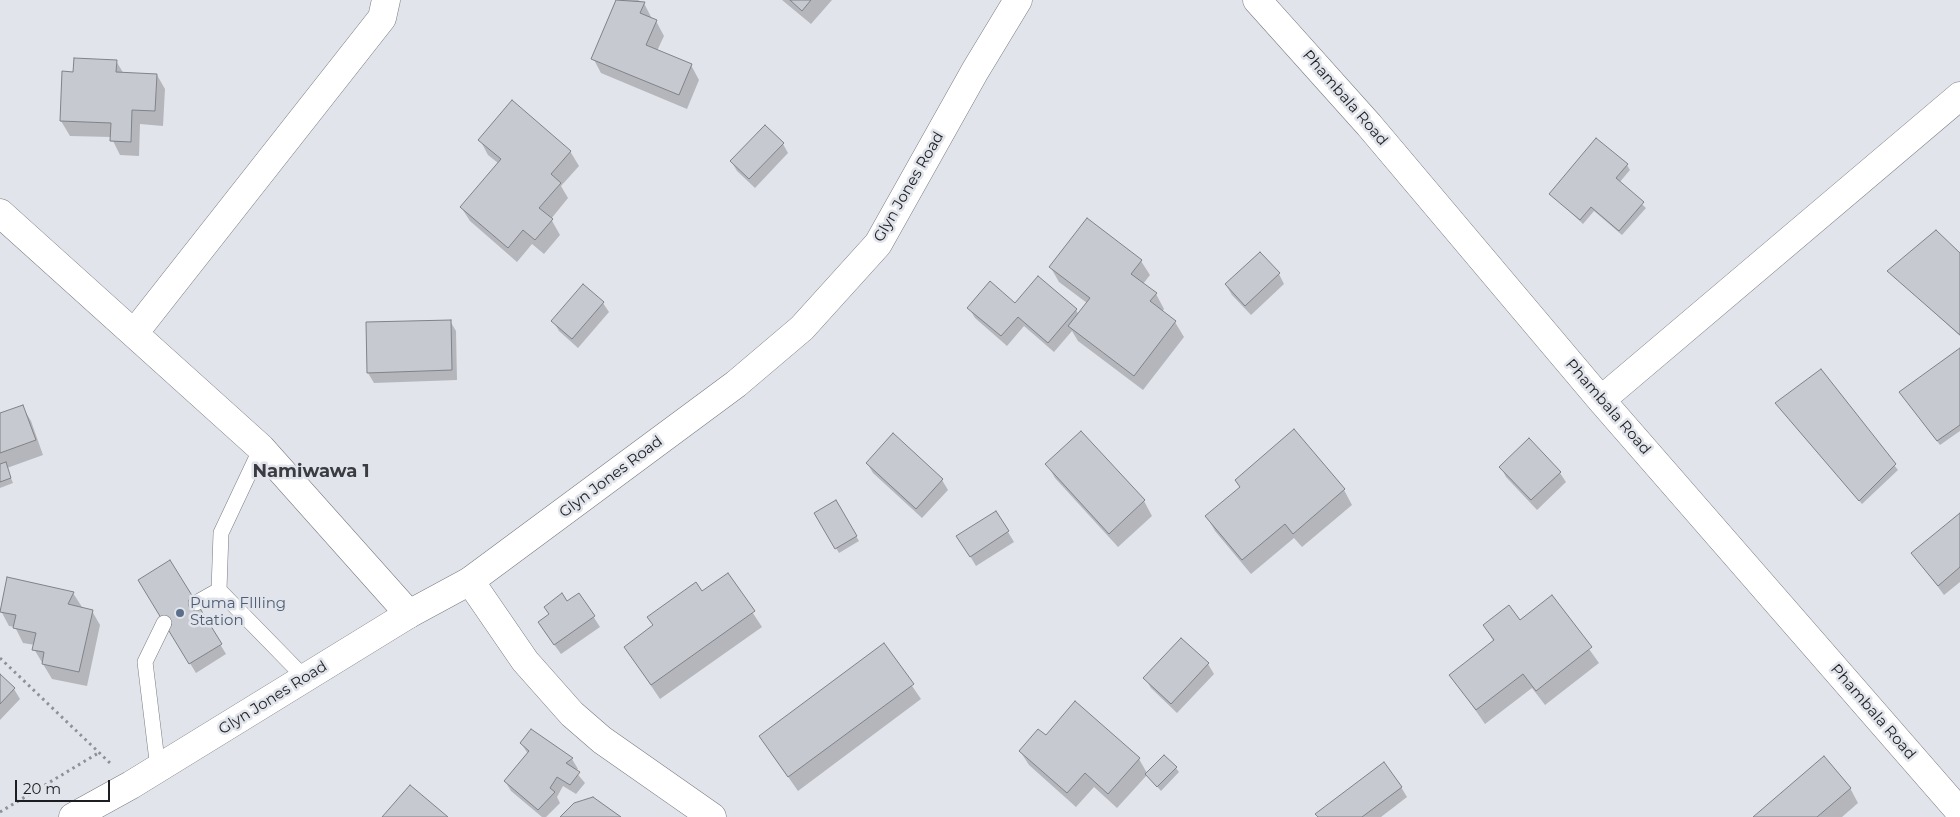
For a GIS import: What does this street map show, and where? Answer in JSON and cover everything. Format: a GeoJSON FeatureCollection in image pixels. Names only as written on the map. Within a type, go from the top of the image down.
{"type":"FeatureCollection","features":[{"type":"Feature","properties":{"kind":"street"},"geometry":{"type":"LineString","coordinates":[[135,332],[382,18],[386,0]]}},
{"type":"Feature","properties":{"kind":"street","name":"Glyn Jones Road"},"geometry":{"type":"LineString","coordinates":[[74,817],[158,769],[410,614],[470,580],[736,384],[802,328],[878,244],[975,71],[1018,0]]}},
{"type":"Feature","properties":{"kind":"street","name":"Phambala Road"},"geometry":{"type":"LineString","coordinates":[[1257,0],[1370,125],[1601,400],[1960,812]]}},
{"type":"Feature","properties":{"kind":"street"},"geometry":{"type":"LineString","coordinates":[[1601,400],[1960,96]]}},
{"type":"Feature","properties":{"kind":"street"},"geometry":{"type":"LineString","coordinates":[[0,213],[135,332],[261,448],[410,614]]}},
{"type":"Feature","properties":{"kind":"street"},"geometry":{"type":"LineString","coordinates":[[470,580],[525,661],[572,714],[609,746],[712,817]]}},
{"type":"Feature","properties":{"kind":"lane"},"geometry":{"type":"LineString","coordinates":[[261,448],[222,533],[219,590],[305,678]]}},
{"type":"Feature","properties":{"kind":"lane"},"geometry":{"type":"LineString","coordinates":[[196,603],[219,590]]}},
{"type":"Feature","properties":{"kind":"lane"},"geometry":{"type":"LineString","coordinates":[[158,769],[145,662],[164,623]]}},
{"type":"Feature","properties":{"kind":"path"},"geometry":{"type":"LineString","coordinates":[[0,658],[100,752],[131,785]]}},
{"type":"Feature","properties":{"kind":"path"},"geometry":{"type":"LineString","coordinates":[[0,812],[100,752]]}},
{"type":"Feature","properties":{"kind":"building"},"geometry":{"type":"Polygon","coordinates":[[[616,0],[645,2],[640,13],[657,20],[646,45],[692,64],[679,95],[591,59],[616,0]]]}},
{"type":"Feature","properties":{"kind":"building"},"geometry":{"type":"Polygon","coordinates":[[[790,0],[811,0],[802,11],[790,0]]]}},
{"type":"Feature","properties":{"kind":"building"},"geometry":{"type":"Polygon","coordinates":[[[74,58],[117,60],[116,72],[157,74],[155,111],[132,110],[131,142],[110,141],[111,123],[60,121],[62,71],[73,72],[74,58]]]}},
{"type":"Feature","properties":{"kind":"building"},"geometry":{"type":"Polygon","coordinates":[[[512,100],[571,151],[551,174],[561,183],[539,208],[553,219],[535,240],[523,230],[508,248],[460,207],[501,159],[478,140],[512,100]]]}},
{"type":"Feature","properties":{"kind":"building"},"geometry":{"type":"Polygon","coordinates":[[[765,125],[784,143],[749,179],[730,161],[765,125]]]}},
{"type":"Feature","properties":{"kind":"building"},"geometry":{"type":"Polygon","coordinates":[[[1596,138],[1628,164],[1616,178],[1644,202],[1619,231],[1591,207],[1580,220],[1549,194],[1596,138]]]}},
{"type":"Feature","properties":{"kind":"building"},"geometry":{"type":"Polygon","coordinates":[[[1087,218],[1142,260],[1131,274],[1157,293],[1150,301],[1176,321],[1134,376],[1068,326],[1090,298],[1049,267],[1087,218]]]}},
{"type":"Feature","properties":{"kind":"building"},"geometry":{"type":"Polygon","coordinates":[[[1936,230],[1960,253],[1960,335],[1887,271],[1936,230]]]}},
{"type":"Feature","properties":{"kind":"building"},"geometry":{"type":"Polygon","coordinates":[[[1260,252],[1280,273],[1245,306],[1225,284],[1260,252]]]}},
{"type":"Feature","properties":{"kind":"building"},"geometry":{"type":"Polygon","coordinates":[[[1038,276],[1077,309],[1048,343],[1018,317],[1001,336],[967,308],[990,281],[1015,303],[1038,276]]]}},
{"type":"Feature","properties":{"kind":"building"},"geometry":{"type":"Polygon","coordinates":[[[583,284],[604,302],[572,339],[551,321],[583,284]]]}},
{"type":"Feature","properties":{"kind":"building"},"geometry":{"type":"Polygon","coordinates":[[[451,320],[452,370],[367,373],[366,322],[451,320]]]}},
{"type":"Feature","properties":{"kind":"building"},"geometry":{"type":"Polygon","coordinates":[[[1960,348],[1960,425],[1937,441],[1899,392],[1960,348]]]}},
{"type":"Feature","properties":{"kind":"building"},"geometry":{"type":"Polygon","coordinates":[[[1821,369],[1896,464],[1859,501],[1775,403],[1821,369]]]}},
{"type":"Feature","properties":{"kind":"building"},"geometry":{"type":"Polygon","coordinates":[[[23,405],[36,440],[0,453],[0,413],[23,405]]]}},
{"type":"Feature","properties":{"kind":"building"},"geometry":{"type":"Polygon","coordinates":[[[1294,429],[1345,489],[1293,534],[1285,524],[1242,560],[1205,516],[1240,487],[1235,480],[1294,429]]]}},
{"type":"Feature","properties":{"kind":"building"},"geometry":{"type":"Polygon","coordinates":[[[1081,431],[1145,500],[1109,534],[1045,464],[1081,431]]]}},
{"type":"Feature","properties":{"kind":"building"},"geometry":{"type":"Polygon","coordinates":[[[893,433],[943,479],[916,509],[866,463],[893,433]]]}},
{"type":"Feature","properties":{"kind":"building"},"geometry":{"type":"Polygon","coordinates":[[[1529,438],[1561,472],[1531,500],[1499,467],[1529,438]]]}},
{"type":"Feature","properties":{"kind":"building"},"geometry":{"type":"Polygon","coordinates":[[[6,462],[11,478],[0,482],[0,464],[6,462]]]}},
{"type":"Feature","properties":{"kind":"building"},"geometry":{"type":"Polygon","coordinates":[[[836,500],[857,536],[835,549],[814,513],[836,500]]]}},
{"type":"Feature","properties":{"kind":"building"},"geometry":{"type":"Polygon","coordinates":[[[996,511],[1009,531],[970,557],[956,536],[996,511]]]}},
{"type":"Feature","properties":{"kind":"building"},"geometry":{"type":"Polygon","coordinates":[[[1960,513],[1960,567],[1938,586],[1911,553],[1960,513]]]}},
{"type":"Feature","properties":{"kind":"building","name":"Puma FIlling Station"},"geometry":{"type":"Polygon","coordinates":[[[170,560],[222,644],[189,664],[138,580],[170,560]]]}},
{"type":"Feature","properties":{"kind":"building"},"geometry":{"type":"Polygon","coordinates":[[[728,573],[755,611],[651,685],[624,647],[653,625],[647,617],[696,582],[702,591],[728,573]]]}},
{"type":"Feature","properties":{"kind":"building"},"geometry":{"type":"Polygon","coordinates":[[[7,577],[74,592],[68,604],[93,610],[79,672],[42,664],[44,652],[32,650],[36,633],[13,628],[16,615],[0,612],[7,577]]]}},
{"type":"Feature","properties":{"kind":"building"},"geometry":{"type":"Polygon","coordinates":[[[562,593],[567,601],[579,593],[595,616],[554,645],[538,622],[549,614],[544,607],[562,593]]]}},
{"type":"Feature","properties":{"kind":"building"},"geometry":{"type":"Polygon","coordinates":[[[1552,595],[1592,647],[1536,691],[1523,674],[1476,710],[1449,675],[1494,640],[1483,625],[1509,605],[1520,620],[1552,595]]]}},
{"type":"Feature","properties":{"kind":"building"},"geometry":{"type":"Polygon","coordinates":[[[1181,638],[1209,663],[1171,704],[1143,678],[1181,638]]]}},
{"type":"Feature","properties":{"kind":"building"},"geometry":{"type":"Polygon","coordinates":[[[884,643],[914,684],[788,777],[759,736],[884,643]]]}},
{"type":"Feature","properties":{"kind":"building"},"geometry":{"type":"Polygon","coordinates":[[[0,674],[15,688],[0,704],[0,674]]]}},
{"type":"Feature","properties":{"kind":"building"},"geometry":{"type":"Polygon","coordinates":[[[1075,701],[1140,758],[1108,794],[1085,773],[1067,793],[1019,751],[1038,729],[1046,735],[1075,701]]]}},
{"type":"Feature","properties":{"kind":"building"},"geometry":{"type":"Polygon","coordinates":[[[531,729],[573,758],[566,763],[580,772],[570,785],[557,777],[550,788],[555,792],[538,810],[504,781],[529,751],[520,743],[531,729]]]}},
{"type":"Feature","properties":{"kind":"building"},"geometry":{"type":"Polygon","coordinates":[[[1164,755],[1177,767],[1157,787],[1145,774],[1164,755]]]}},
{"type":"Feature","properties":{"kind":"building"},"geometry":{"type":"Polygon","coordinates":[[[1824,756],[1851,788],[1817,817],[1753,817],[1824,756]]]}},
{"type":"Feature","properties":{"kind":"building"},"geometry":{"type":"Polygon","coordinates":[[[1384,762],[1402,787],[1362,817],[1318,817],[1315,814],[1384,762]]]}},
{"type":"Feature","properties":{"kind":"building"},"geometry":{"type":"Polygon","coordinates":[[[410,785],[448,817],[382,817],[410,785]]]}},
{"type":"Feature","properties":{"kind":"building"},"geometry":{"type":"Polygon","coordinates":[[[593,797],[621,817],[560,817],[574,803],[593,797]]]}},
{"type":"Feature","properties":{"kind":"place","name":"Puma FIlling Station"},"geometry":{"type":"Point","coordinates":[180,613]}},
{"type":"Feature","properties":{"kind":"district","name":"Namiwawa 1"},"geometry":{"type":"Point","coordinates":[311,472]}}]}
